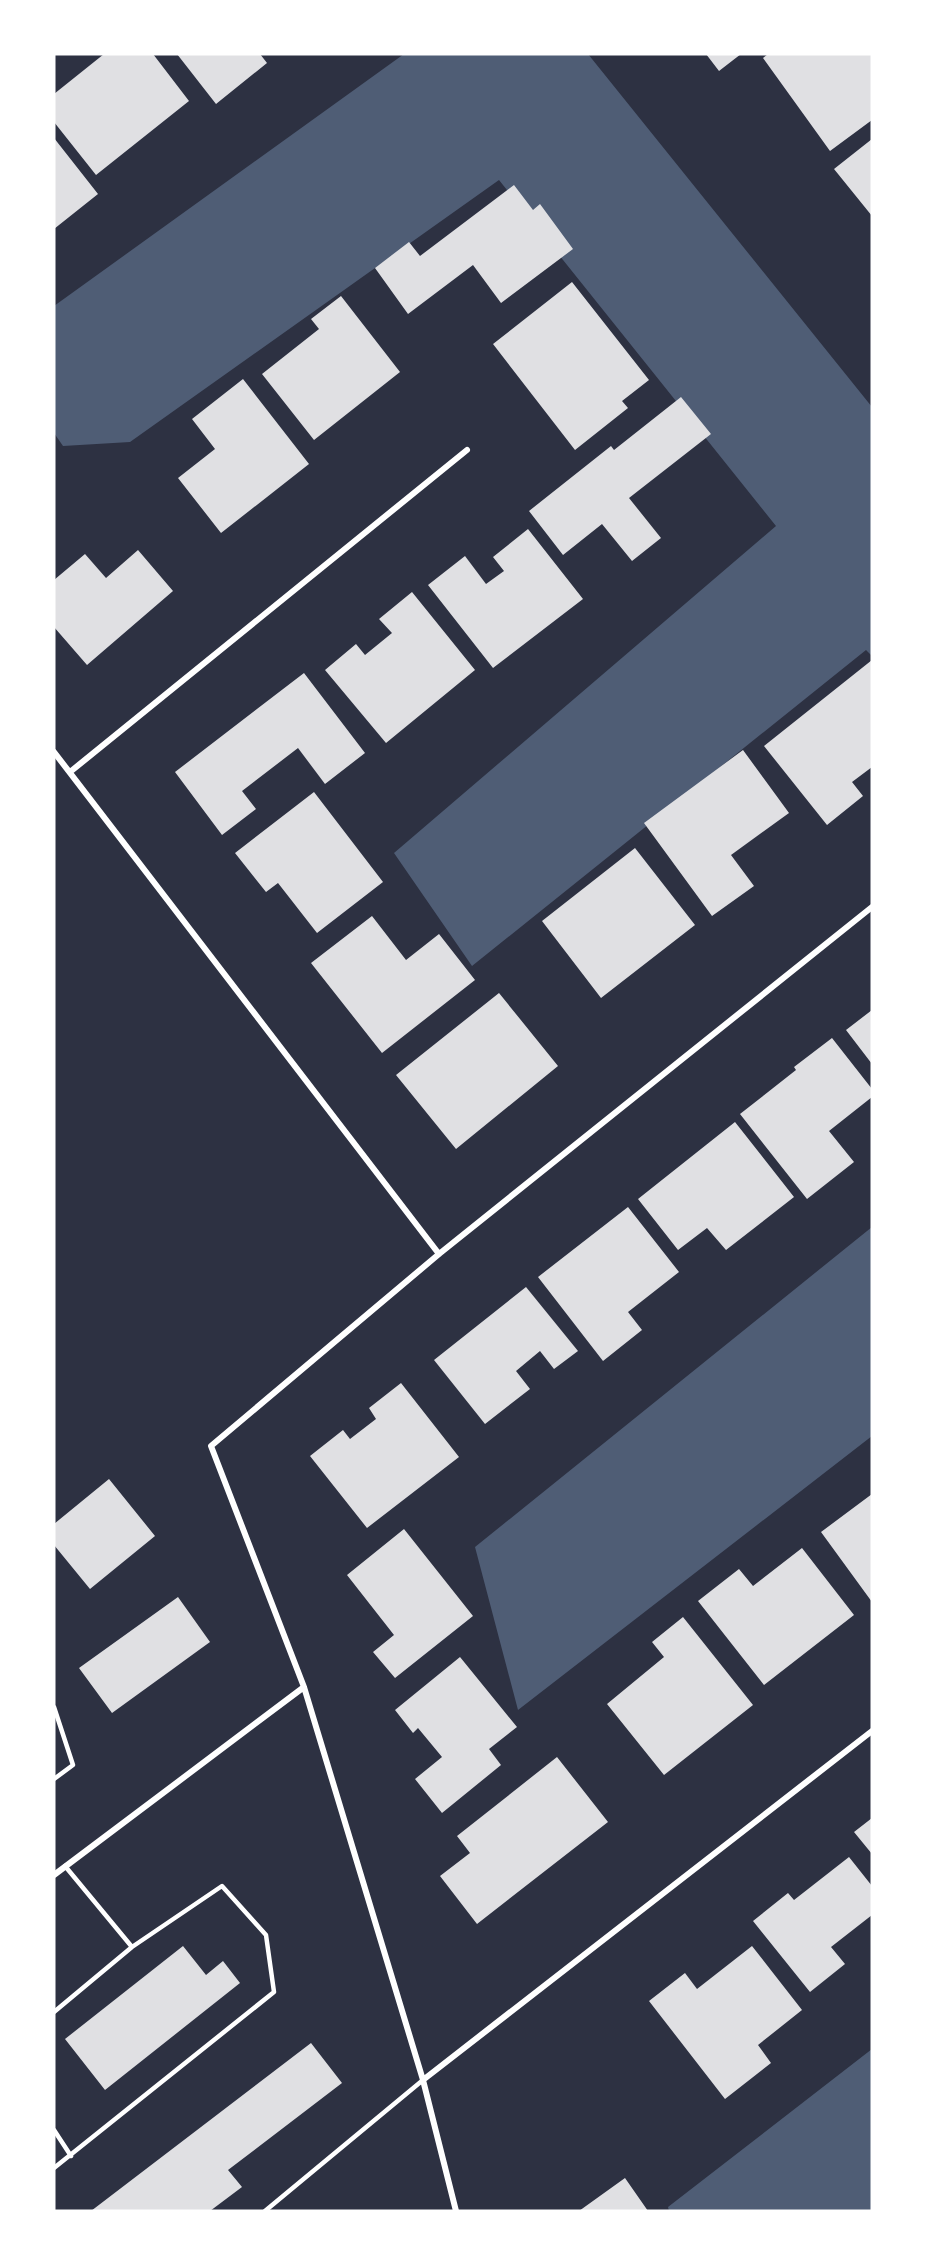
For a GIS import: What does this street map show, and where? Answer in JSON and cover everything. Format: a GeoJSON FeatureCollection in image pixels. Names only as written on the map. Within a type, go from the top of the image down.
{"type":"FeatureCollection","features":[{"type":"Feature","properties":{"kind":"street"},"geometry":{"type":"LineString","coordinates":[[70,772],[467,450]]}},
{"type":"Feature","properties":{"kind":"street"},"geometry":{"type":"LineString","coordinates":[[54,752],[439,1254]]}},
{"type":"Feature","properties":{"kind":"street"},"geometry":{"type":"LineString","coordinates":[[456,2211],[423,2080],[304,1687],[211,1446],[439,1254],[872,907]]}},
{"type":"Feature","properties":{"kind":"street"},"geometry":{"type":"LineString","coordinates":[[54,1875],[304,1687]]}},
{"type":"Feature","properties":{"kind":"street"},"geometry":{"type":"LineString","coordinates":[[423,2080],[872,1731]]}},
{"type":"Feature","properties":{"kind":"lane"},"geometry":{"type":"LineString","coordinates":[[54,1707],[73,1765],[54,1779]]}},
{"type":"Feature","properties":{"kind":"lane"},"geometry":{"type":"LineString","coordinates":[[65,1866],[132,1947]]}},
{"type":"Feature","properties":{"kind":"lane"},"geometry":{"type":"LineString","coordinates":[[54,2012],[132,1947],[222,1886],[266,1935],[274,1992],[54,2168]]}},
{"type":"Feature","properties":{"kind":"lane"},"geometry":{"type":"LineString","coordinates":[[265,2211],[423,2080]]}},
{"type":"Feature","properties":{"kind":"lane"},"geometry":{"type":"LineString","coordinates":[[54,2130],[71,2156]]}},
{"type":"Feature","properties":{"kind":"water"},"geometry":{"type":"Polygon","coordinates":[[[404,54],[588,54],[872,407],[872,656],[866,650],[472,966],[394,853],[776,526],[499,180],[130,442],[63,446],[54,433],[54,306],[404,54]]]}},
{"type":"Feature","properties":{"kind":"water"},"geometry":{"type":"Polygon","coordinates":[[[872,1227],[872,1436],[518,1710],[475,1547],[872,1227]]]}},
{"type":"Feature","properties":{"kind":"water"},"geometry":{"type":"Polygon","coordinates":[[[872,2049],[872,2211],[669,2211],[668,2207],[872,2049]]]}},
{"type":"Feature","properties":{"kind":"building"},"geometry":{"type":"Polygon","coordinates":[[[104,54],[153,54],[189,101],[96,175],[54,122],[54,94],[104,54]]]}},
{"type":"Feature","properties":{"kind":"building"},"geometry":{"type":"Polygon","coordinates":[[[177,54],[260,54],[267,63],[216,104],[177,54]]]}},
{"type":"Feature","properties":{"kind":"building"},"geometry":{"type":"Polygon","coordinates":[[[706,54],[741,54],[719,71],[706,54]]]}},
{"type":"Feature","properties":{"kind":"building"},"geometry":{"type":"Polygon","coordinates":[[[768,54],[871,54],[872,120],[830,151],[763,58],[768,54]]]}},
{"type":"Feature","properties":{"kind":"building"},"geometry":{"type":"Polygon","coordinates":[[[54,138],[98,194],[54,229],[54,138]]]}},
{"type":"Feature","properties":{"kind":"building"},"geometry":{"type":"Polygon","coordinates":[[[872,139],[872,216],[834,169],[872,139]]]}},
{"type":"Feature","properties":{"kind":"building"},"geometry":{"type":"Polygon","coordinates":[[[514,185],[533,210],[540,204],[573,249],[501,303],[473,265],[408,314],[375,268],[409,242],[420,256],[514,185]]]}},
{"type":"Feature","properties":{"kind":"building"},"geometry":{"type":"Polygon","coordinates":[[[572,282],[649,380],[622,401],[628,408],[575,450],[493,344],[572,282]]]}},
{"type":"Feature","properties":{"kind":"building"},"geometry":{"type":"Polygon","coordinates":[[[341,296],[400,372],[314,440],[262,374],[319,329],[311,319],[341,296]]]}},
{"type":"Feature","properties":{"kind":"building"},"geometry":{"type":"Polygon","coordinates":[[[243,379],[309,464],[221,533],[178,478],[215,449],[192,419],[243,379]]]}},
{"type":"Feature","properties":{"kind":"building"},"geometry":{"type":"Polygon","coordinates":[[[681,397],[711,434],[629,498],[661,538],[632,561],[602,524],[563,555],[529,511],[611,446],[614,450],[681,397]]]}},
{"type":"Feature","properties":{"kind":"building"},"geometry":{"type":"Polygon","coordinates":[[[528,529],[583,599],[493,668],[428,585],[465,556],[486,584],[504,571],[493,557],[528,529]]]}},
{"type":"Feature","properties":{"kind":"building"},"geometry":{"type":"Polygon","coordinates":[[[138,550],[173,591],[87,665],[54,627],[54,580],[85,554],[106,578],[138,550]]]}},
{"type":"Feature","properties":{"kind":"building"},"geometry":{"type":"Polygon","coordinates":[[[412,592],[475,670],[386,743],[325,670],[356,644],[365,655],[392,633],[379,619],[412,592]]]}},
{"type":"Feature","properties":{"kind":"building"},"geometry":{"type":"Polygon","coordinates":[[[872,660],[872,767],[852,782],[863,796],[827,825],[764,746],[872,660]]]}},
{"type":"Feature","properties":{"kind":"building"},"geometry":{"type":"Polygon","coordinates":[[[304,673],[365,753],[325,784],[298,748],[242,791],[256,809],[222,835],[175,772],[304,673]]]}},
{"type":"Feature","properties":{"kind":"building"},"geometry":{"type":"Polygon","coordinates":[[[743,750],[789,813],[731,855],[754,886],[712,916],[644,823],[743,750]]]}},
{"type":"Feature","properties":{"kind":"building"},"geometry":{"type":"Polygon","coordinates":[[[314,792],[383,882],[317,933],[278,883],[266,892],[235,853],[314,792]]]}},
{"type":"Feature","properties":{"kind":"building"},"geometry":{"type":"Polygon","coordinates":[[[635,848],[695,925],[601,998],[542,921],[635,848]]]}},
{"type":"Feature","properties":{"kind":"building"},"geometry":{"type":"Polygon","coordinates":[[[372,916],[406,960],[439,934],[475,980],[382,1053],[311,963],[372,916]]]}},
{"type":"Feature","properties":{"kind":"building"},"geometry":{"type":"Polygon","coordinates":[[[499,993],[558,1066],[456,1149],[396,1075],[499,993]]]}},
{"type":"Feature","properties":{"kind":"building"},"geometry":{"type":"Polygon","coordinates":[[[872,1010],[872,1064],[846,1030],[872,1010]]]}},
{"type":"Feature","properties":{"kind":"building"},"geometry":{"type":"Polygon","coordinates":[[[832,1038],[872,1089],[872,1097],[829,1131],[854,1162],[807,1199],[740,1114],[796,1070],[794,1067],[832,1038]]]}},
{"type":"Feature","properties":{"kind":"building"},"geometry":{"type":"Polygon","coordinates":[[[735,1122],[794,1197],[726,1250],[707,1228],[678,1250],[638,1199],[735,1122]]]}},
{"type":"Feature","properties":{"kind":"building"},"geometry":{"type":"Polygon","coordinates":[[[628,1207],[679,1272],[628,1312],[642,1330],[603,1361],[538,1277],[628,1207]]]}},
{"type":"Feature","properties":{"kind":"building"},"geometry":{"type":"Polygon","coordinates":[[[526,1287],[578,1351],[554,1369],[540,1351],[516,1371],[530,1389],[485,1424],[434,1360],[526,1287]]]}},
{"type":"Feature","properties":{"kind":"building"},"geometry":{"type":"Polygon","coordinates":[[[401,1383],[459,1457],[367,1528],[310,1456],[343,1430],[350,1439],[376,1419],[369,1408],[401,1383]]]}},
{"type":"Feature","properties":{"kind":"building"},"geometry":{"type":"Polygon","coordinates":[[[109,1479],[155,1536],[90,1589],[54,1545],[54,1524],[109,1479]]]}},
{"type":"Feature","properties":{"kind":"building"},"geometry":{"type":"Polygon","coordinates":[[[872,1494],[872,1602],[821,1532],[872,1494]]]}},
{"type":"Feature","properties":{"kind":"building"},"geometry":{"type":"Polygon","coordinates":[[[404,1529],[473,1616],[395,1678],[373,1652],[394,1635],[347,1575],[404,1529]]]}},
{"type":"Feature","properties":{"kind":"building"},"geometry":{"type":"Polygon","coordinates":[[[802,1548],[854,1615],[764,1685],[698,1601],[739,1569],[753,1586],[802,1548]]]}},
{"type":"Feature","properties":{"kind":"building"},"geometry":{"type":"Polygon","coordinates":[[[178,1597],[210,1642],[112,1713],[79,1668],[178,1597]]]}},
{"type":"Feature","properties":{"kind":"building"},"geometry":{"type":"Polygon","coordinates":[[[683,1617],[753,1705],[664,1775],[607,1704],[664,1657],[652,1642],[683,1617]]]}},
{"type":"Feature","properties":{"kind":"building"},"geometry":{"type":"Polygon","coordinates":[[[460,1657],[517,1727],[489,1749],[501,1765],[442,1813],[415,1779],[442,1757],[418,1728],[413,1733],[395,1710],[460,1657]]]}},
{"type":"Feature","properties":{"kind":"building"},"geometry":{"type":"Polygon","coordinates":[[[557,1757],[608,1822],[477,1924],[440,1876],[470,1853],[457,1836],[557,1757]]]}},
{"type":"Feature","properties":{"kind":"building"},"geometry":{"type":"Polygon","coordinates":[[[872,1818],[872,1854],[854,1832],[872,1818]]]}},
{"type":"Feature","properties":{"kind":"building"},"geometry":{"type":"Polygon","coordinates":[[[849,1857],[872,1886],[872,1915],[831,1947],[845,1964],[810,1992],[753,1921],[788,1893],[794,1900],[849,1857]]]}},
{"type":"Feature","properties":{"kind":"building"},"geometry":{"type":"Polygon","coordinates":[[[183,1946],[206,1975],[223,1961],[240,1983],[105,2090],[65,2039],[183,1946]]]}},
{"type":"Feature","properties":{"kind":"building"},"geometry":{"type":"Polygon","coordinates":[[[752,1946],[802,2010],[758,2045],[771,2063],[725,2099],[649,2001],[685,1973],[697,1989],[752,1946]]]}},
{"type":"Feature","properties":{"kind":"building"},"geometry":{"type":"Polygon","coordinates":[[[311,2043],[342,2083],[228,2170],[242,2187],[210,2211],[91,2211],[311,2043]]]}},
{"type":"Feature","properties":{"kind":"building"},"geometry":{"type":"Polygon","coordinates":[[[625,2178],[648,2211],[579,2211],[625,2178]]]}}]}
